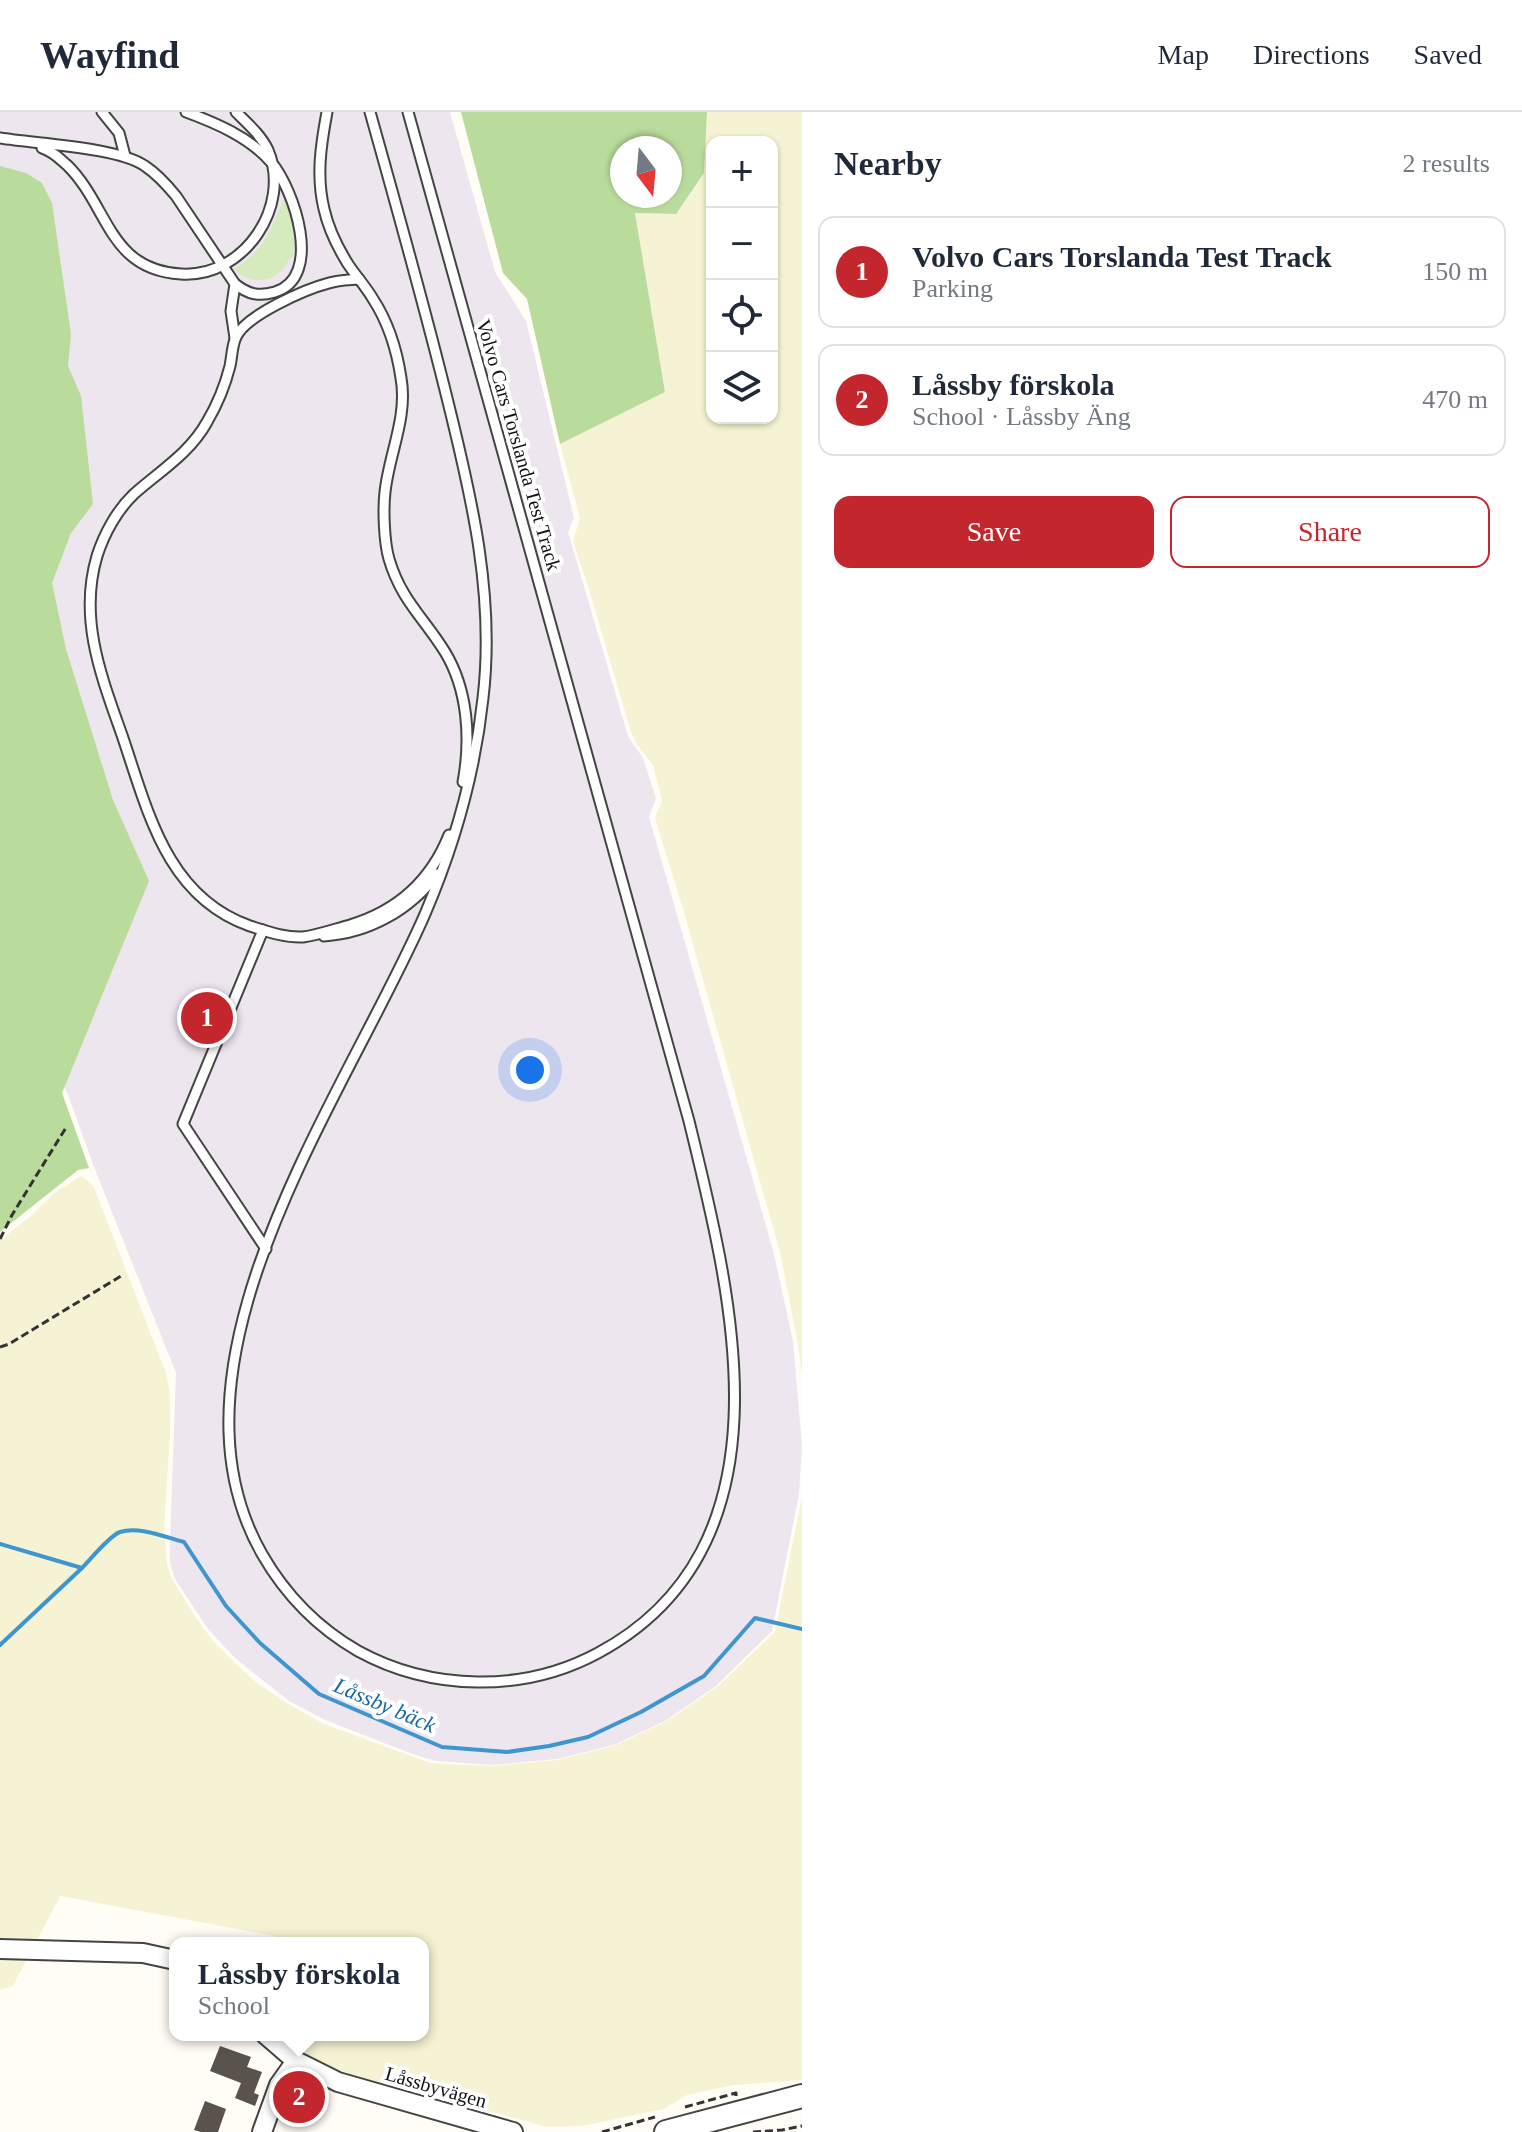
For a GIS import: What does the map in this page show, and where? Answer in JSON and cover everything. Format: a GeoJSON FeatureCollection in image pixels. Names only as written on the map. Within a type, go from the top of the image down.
{"type":"FeatureCollection","features":[{"type":"Feature","properties":{"kind":"street"},"geometry":{"type":"LineString","coordinates":[[0,1949],[143,1953],[169,1958]]}},
{"type":"Feature","properties":{"kind":"street","name":"Låssbyvägen"},"geometry":{"type":"LineString","coordinates":[[273,2041],[296,2061],[338,2082],[513,2132]]}},
{"type":"Feature","properties":{"kind":"street"},"geometry":{"type":"LineString","coordinates":[[262,2132],[279,2085],[296,2061]]}},
{"type":"Feature","properties":{"kind":"street"},"geometry":{"type":"LineString","coordinates":[[666,2132],[802,2096]]}},
{"type":"Feature","properties":{"kind":"lane"},"geometry":{"type":"LineString","coordinates":[[102,112],[119,133],[125,156]]}},
{"type":"Feature","properties":{"kind":"lane"},"geometry":{"type":"LineString","coordinates":[[11,140],[125,156],[144,165],[166,184],[235,284],[246,293],[253,294],[283,289],[296,275],[300,263],[301,232],[285,185],[271,163],[228,130],[186,112]]}},
{"type":"Feature","properties":{"kind":"lane"},"geometry":{"type":"LineString","coordinates":[[0,137],[48,150],[58,157],[82,183],[112,236],[136,260],[184,275],[223,265],[241,253],[259,234],[267,218],[273,182],[268,150],[236,112]]}},
{"type":"Feature","properties":{"kind":"lane","name":"Volvo Cars Torslanda Test Track"},"geometry":{"type":"LineString","coordinates":[[304,937],[373,916],[394,905],[419,885],[444,849],[456,816],[465,773],[463,695],[455,672],[446,653],[403,593],[388,555],[384,493],[404,400],[398,360],[386,325],[372,296],[346,262],[324,209],[319,174],[327,112]]}},
{"type":"Feature","properties":{"kind":"lane","name":"Volvo Cars Torslanda Test Track"},"geometry":{"type":"LineString","coordinates":[[370,112],[427,314],[469,486],[482,566],[486,648],[483,702],[469,783],[446,861],[414,937],[311,1145],[253,1284],[238,1339],[230,1391],[229,1452],[247,1524],[266,1562],[309,1615],[331,1633],[377,1660],[415,1674],[483,1682],[563,1669],[600,1652],[635,1630],[674,1593],[704,1547],[719,1510],[729,1470],[735,1389],[719,1253],[689,1121],[408,112]]}},
{"type":"Feature","properties":{"kind":"lane"},"geometry":{"type":"LineString","coordinates":[[235,338],[253,318],[274,307],[330,282],[359,279]]}},
{"type":"Feature","properties":{"kind":"lane","name":"Volvo Cars Torslanda Test Track"},"geometry":{"type":"LineString","coordinates":[[235,284],[231,311],[235,338],[220,396],[198,437],[135,494],[116,517],[105,537],[91,580],[89,620],[98,666],[147,809],[167,854],[191,888],[213,908],[236,921],[290,936],[351,932],[385,919],[422,893],[446,861]]}},
{"type":"Feature","properties":{"kind":"lane"},"geometry":{"type":"LineString","coordinates":[[263,930],[183,1124],[266,1249]]}},
{"type":"Feature","properties":{"kind":"path"},"geometry":{"type":"LineString","coordinates":[[0,1239],[67,1126]]}},
{"type":"Feature","properties":{"kind":"path"},"geometry":{"type":"LineString","coordinates":[[0,1347],[121,1276]]}},
{"type":"Feature","properties":{"kind":"path"},"geometry":{"type":"LineString","coordinates":[[753,2132],[802,2126]]}},
{"type":"Feature","properties":{"kind":"shaded area"},"geometry":{"type":"Polygon","coordinates":[[[0,112],[450,112],[495,272],[526,321],[574,518],[568,532],[628,736],[643,758],[656,798],[649,817],[773,1250],[793,1341],[802,1446],[799,1494],[772,1631],[716,1686],[665,1721],[614,1745],[557,1759],[492,1765],[436,1761],[415,1755],[325,1720],[289,1701],[235,1658],[208,1629],[175,1579],[170,1563],[170,1543],[176,1373],[67,1092],[0,976],[0,112]]]}},
{"type":"Feature","properties":{"kind":"shaded area"},"geometry":{"type":"Polygon","coordinates":[[[707,112],[802,112],[802,1375],[780,1252],[655,818],[662,801],[653,765],[631,732],[573,541],[580,518],[560,444],[665,392],[635,213],[676,214],[704,173],[707,112]]]}},
{"type":"Feature","properties":{"kind":"shaded area"},"geometry":{"type":"Polygon","coordinates":[[[81,1176],[93,1185],[166,1373],[170,1394],[170,1436],[164,1528],[167,1564],[172,1579],[213,1641],[235,1663],[258,1684],[324,1724],[431,1763],[492,1766],[557,1760],[614,1746],[665,1722],[717,1687],[775,1632],[802,1496],[802,2080],[734,2085],[687,2095],[664,2109],[582,2126],[547,2127],[465,2105],[464,2087],[428,2083],[411,2093],[362,2079],[317,2062],[289,2041],[429,2041],[429,1937],[276,1937],[60,1896],[13,1986],[0,1990],[0,1240],[53,1194],[81,1176]]]}},
{"type":"Feature","properties":{"kind":"green space"},"geometry":{"type":"Polygon","coordinates":[[[461,112],[707,112],[704,173],[682,205],[682,136],[610,136],[610,208],[680,208],[676,214],[635,213],[665,392],[560,444],[527,299],[503,273],[461,112]]]}},
{"type":"Feature","properties":{"kind":"green space"},"geometry":{"type":"Polygon","coordinates":[[[0,166],[26,173],[42,183],[52,203],[71,334],[68,366],[81,396],[93,504],[71,533],[52,583],[66,649],[113,800],[149,881],[62,1093],[89,1168],[78,1170],[0,1232],[0,166]]]}},
{"type":"Feature","properties":{"kind":"green space"},"geometry":{"type":"Polygon","coordinates":[[[283,199],[294,228],[292,258],[279,273],[264,280],[241,275],[234,269],[259,247],[283,199]]]}},
{"type":"Feature","properties":{"kind":"building"},"geometry":{"type":"Polygon","coordinates":[[[220,2046],[251,2057],[247,2067],[262,2072],[254,2093],[259,2095],[255,2106],[235,2098],[241,2083],[210,2071],[220,2046]]]}},
{"type":"Feature","properties":{"kind":"building"},"geometry":{"type":"Polygon","coordinates":[[[205,2101],[226,2109],[218,2132],[194,2130],[205,2101]]]}},
{"type":"Feature","properties":{"kind":"waterway","name":"Låssby bäck"},"geometry":{"type":"LineString","coordinates":[[0,1544],[82,1568],[120,1532],[144,1531],[184,1542],[226,1606],[260,1643],[319,1694],[442,1747],[507,1752],[588,1737],[641,1712],[704,1676],[755,1618],[802,1629]]}},
{"type":"Feature","properties":{"kind":"waterway"},"geometry":{"type":"LineString","coordinates":[[0,1645],[82,1568]]}},
{"type":"Feature","properties":{"kind":"place","name":"Volvo Cars Torslanda Test Track"},"geometry":{"type":"Point","coordinates":[207,1018]}},
{"type":"Feature","properties":{"kind":"place","name":"Låssby förskola"},"geometry":{"type":"Point","coordinates":[299,2097]}}]}
